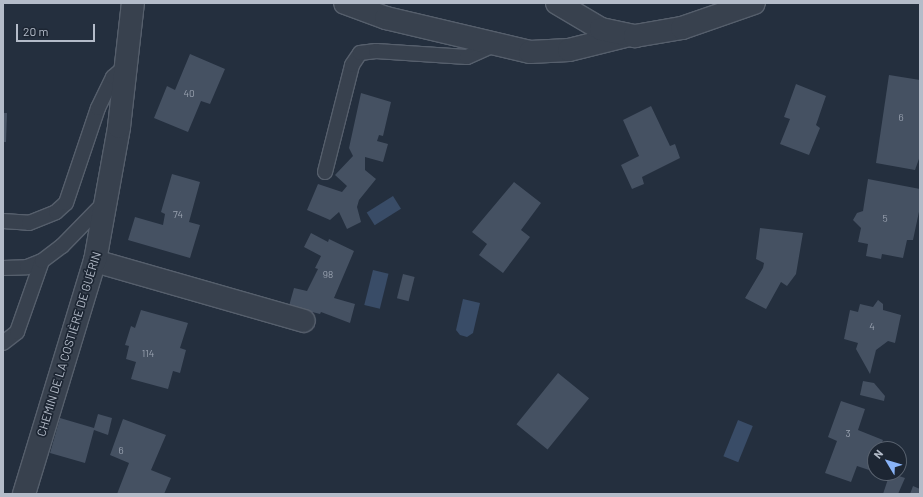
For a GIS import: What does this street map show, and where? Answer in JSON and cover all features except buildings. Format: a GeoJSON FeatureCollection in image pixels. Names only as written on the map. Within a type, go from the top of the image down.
{"type":"FeatureCollection","features":[{"type":"Feature","properties":{"kind":"street","name":"CHEMIN DE LA COSTIÈRE DE GUÉRIN"},"geometry":{"type":"LineString","coordinates":[[24,494],[95,261],[119,127],[133,3]]}},
{"type":"Feature","properties":{"kind":"street"},"geometry":{"type":"LineString","coordinates":[[346,3],[386,18],[494,45],[530,52],[552,52],[625,36],[651,35],[682,28],[754,3]]}},
{"type":"Feature","properties":{"kind":"street"},"geometry":{"type":"LineString","coordinates":[[557,3],[601,29],[625,36]]}},
{"type":"Feature","properties":{"kind":"street"},"geometry":{"type":"LineString","coordinates":[[95,261],[304,321]]}},
{"type":"Feature","properties":{"kind":"lane"},"geometry":{"type":"LineString","coordinates":[[325,172],[352,65],[360,53],[376,51],[467,57],[494,45]]}},
{"type":"Feature","properties":{"kind":"lane"},"geometry":{"type":"LineString","coordinates":[[3,221],[29,223],[41,220],[56,212],[66,203],[98,108],[113,77],[125,68]]}},
{"type":"Feature","properties":{"kind":"lane"},"geometry":{"type":"LineString","coordinates":[[3,268],[27,266],[42,261],[62,246],[106,201]]}},
{"type":"Feature","properties":{"kind":"lane"},"geometry":{"type":"LineString","coordinates":[[3,343],[17,332],[42,261]]}},
{"type":"Feature","properties":{"kind":"water"},"geometry":{"type":"Polygon","coordinates":[[[393,196],[401,209],[375,225],[367,212],[393,196]]]}},
{"type":"Feature","properties":{"kind":"water"},"geometry":{"type":"Polygon","coordinates":[[[373,270],[389,274],[380,309],[364,305],[373,270]]]}},
{"type":"Feature","properties":{"kind":"water"},"geometry":{"type":"Polygon","coordinates":[[[463,299],[480,303],[473,333],[467,337],[460,335],[456,330],[463,299]]]}},
{"type":"Feature","properties":{"kind":"water"},"geometry":{"type":"Polygon","coordinates":[[[738,420],[753,426],[738,462],[723,456],[738,420]]]}}]}
